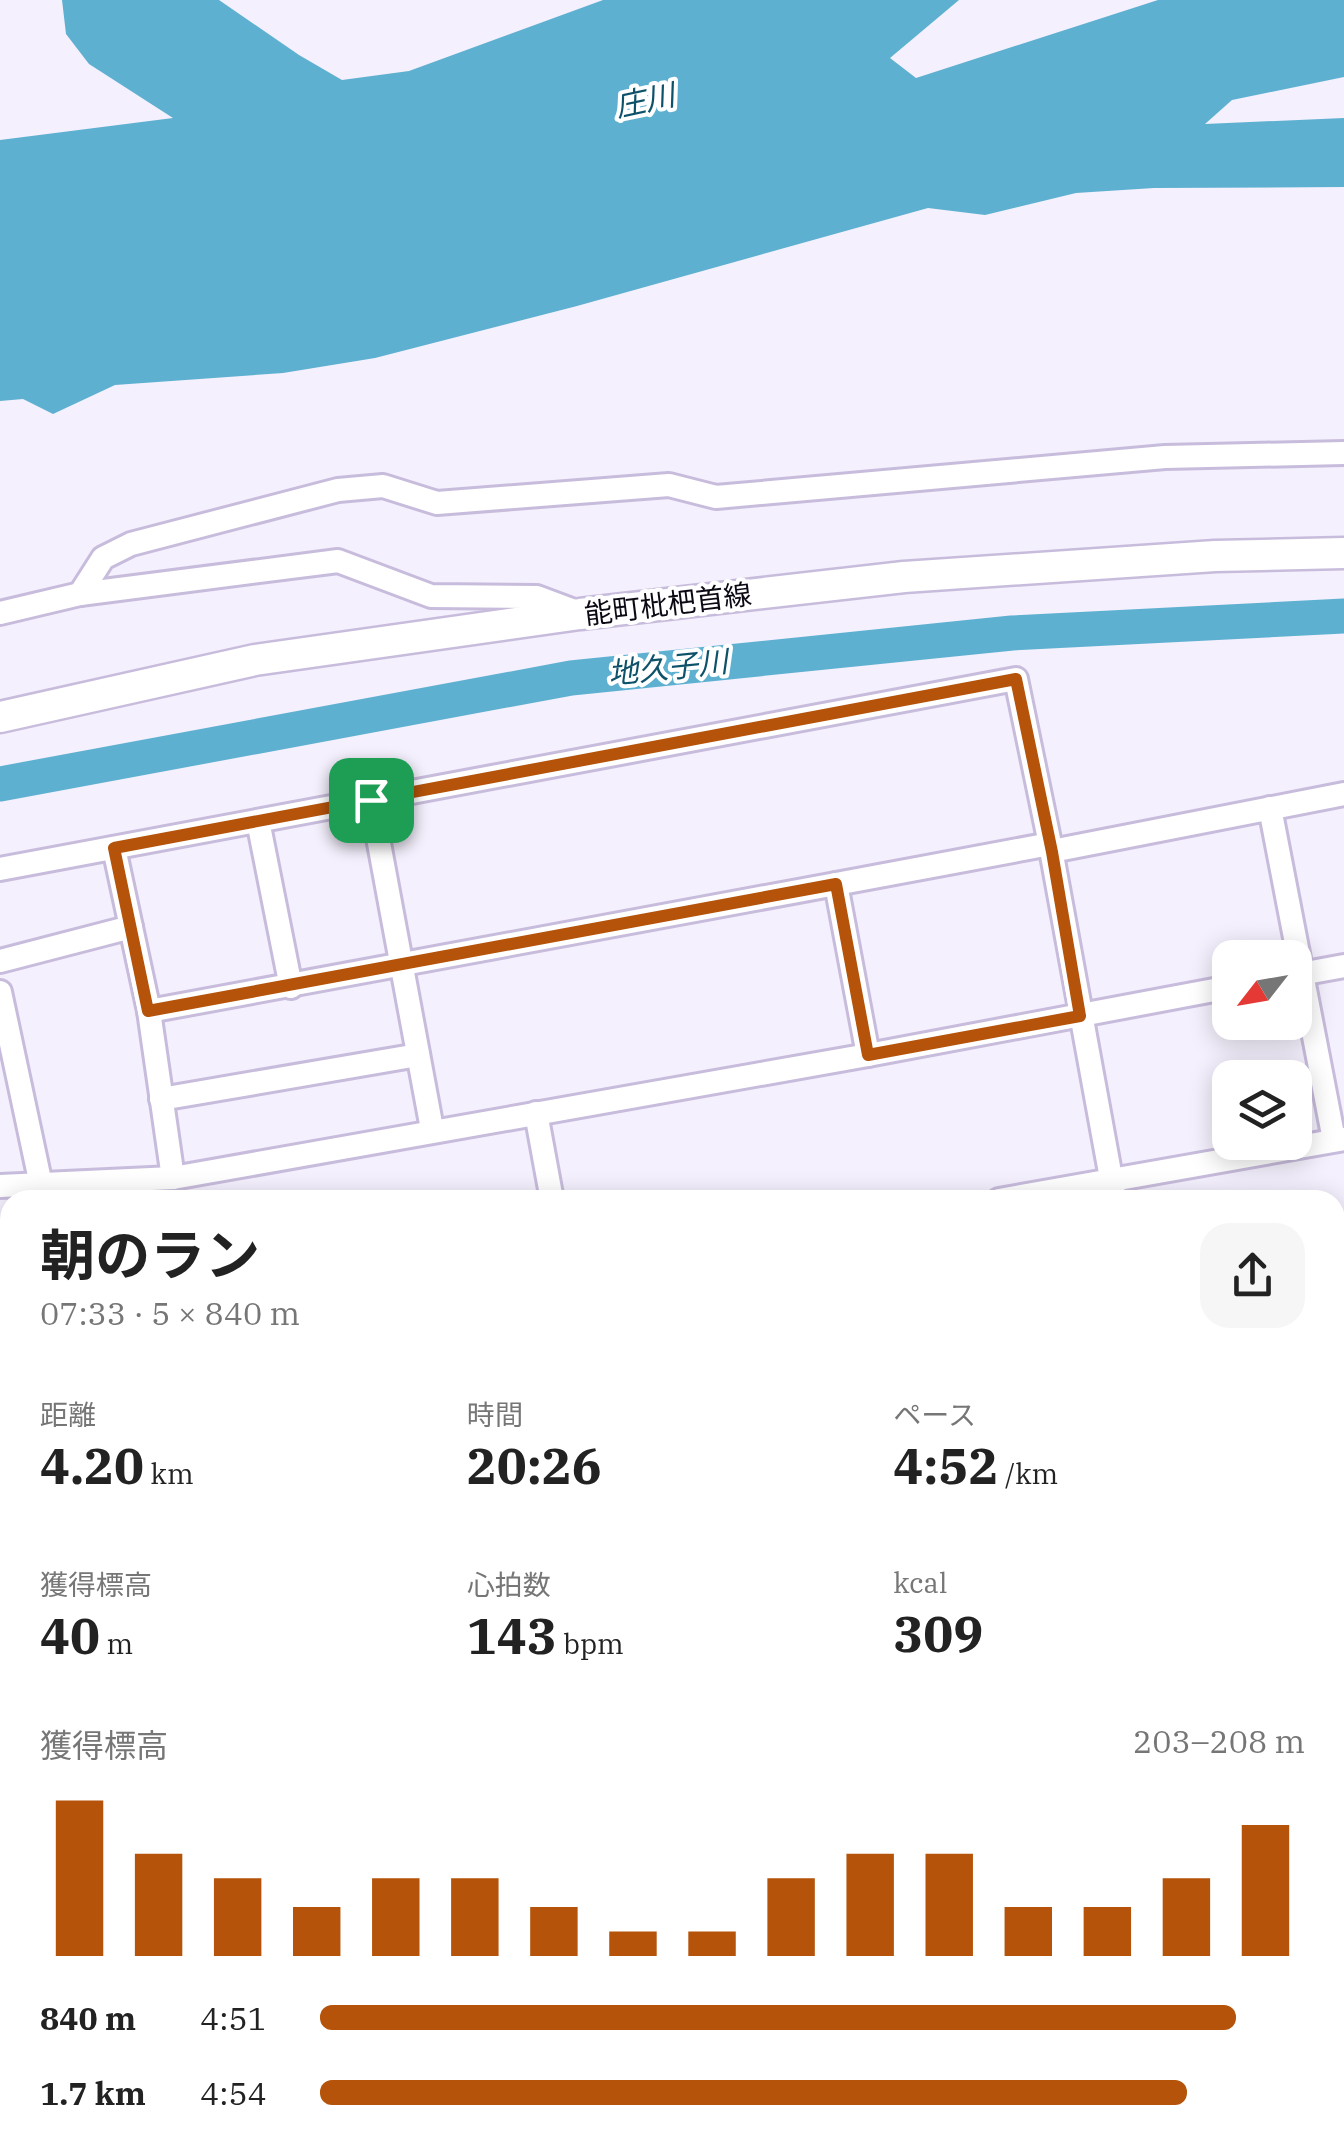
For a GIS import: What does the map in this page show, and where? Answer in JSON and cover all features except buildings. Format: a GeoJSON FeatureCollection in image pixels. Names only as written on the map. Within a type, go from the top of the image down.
{"type":"FeatureCollection","features":[{"type":"Feature","properties":{"kind":"main road","name":"能町枇杷首線"},"geometry":{"type":"LineString","coordinates":[[0,717],[255,660],[580,614],[904,577],[1215,556],[1344,553]]}},
{"type":"Feature","properties":{"kind":"street"},"geometry":{"type":"LineString","coordinates":[[80,594],[103,558],[131,544],[338,490],[383,486],[437,503],[669,485],[716,498],[1165,457],[1344,453]]}},
{"type":"Feature","properties":{"kind":"street"},"geometry":{"type":"LineString","coordinates":[[0,613],[80,594],[338,561],[431,596],[537,597],[580,614]]}},
{"type":"Feature","properties":{"kind":"street"},"geometry":{"type":"LineString","coordinates":[[0,870],[1016,679],[1113,1190],[1339,1139],[1312,1033]]}},
{"type":"Feature","properties":{"kind":"street"},"geometry":{"type":"LineString","coordinates":[[148,1011],[1344,794]]}},
{"type":"Feature","properties":{"kind":"street"},"geometry":{"type":"LineString","coordinates":[[371,800],[432,1130]]}},
{"type":"Feature","properties":{"kind":"street"},"geometry":{"type":"LineString","coordinates":[[1270,808],[1291,940]]}},
{"type":"Feature","properties":{"kind":"street"},"geometry":{"type":"LineString","coordinates":[[258,821],[291,987]]}},
{"type":"Feature","properties":{"kind":"street"},"geometry":{"type":"LineString","coordinates":[[114,848],[148,1011],[172,1178]]}},
{"type":"Feature","properties":{"kind":"street"},"geometry":{"type":"LineString","coordinates":[[836,884],[868,1055]]}},
{"type":"Feature","properties":{"kind":"street"},"geometry":{"type":"LineString","coordinates":[[0,961],[131,927]]}},
{"type":"Feature","properties":{"kind":"street"},"geometry":{"type":"LineString","coordinates":[[1312,971],[1344,966]]}},
{"type":"Feature","properties":{"kind":"street"},"geometry":{"type":"LineString","coordinates":[[61,1190],[172,1178],[1212,990]]}},
{"type":"Feature","properties":{"kind":"street"},"geometry":{"type":"LineString","coordinates":[[0,992],[42,1190]]}},
{"type":"Feature","properties":{"kind":"street"},"geometry":{"type":"LineString","coordinates":[[161,1099],[418,1055]]}},
{"type":"Feature","properties":{"kind":"street"},"geometry":{"type":"LineString","coordinates":[[536,1113],[550,1190]]}},
{"type":"Feature","properties":{"kind":"street"},"geometry":{"type":"LineString","coordinates":[[0,1186],[28,1190]]}},
{"type":"Feature","properties":{"kind":"water","name":"庄川"},"geometry":{"type":"Polygon","coordinates":[[[62,0],[219,0],[342,80],[409,71],[603,0],[959,0],[890,58],[916,78],[1158,0],[1344,0],[1344,77],[1232,100],[1205,124],[1344,118],[1344,187],[1154,188],[1076,193],[985,215],[928,208],[375,358],[283,373],[115,385],[53,414],[23,399],[0,401],[0,140],[173,118],[89,64],[66,34],[62,0]]]}},
{"type":"Feature","properties":{"kind":"waterway","name":"地久子川"},"geometry":{"type":"LineString","coordinates":[[0,784],[571,678],[1012,633],[1344,616]]}},
{"type":"Feature","properties":{"kind":"route"},"geometry":{"type":"LineString","coordinates":[[1016,679],[1052,852],[1080,1016],[868,1055],[836,884],[148,1011],[114,848],[371,800],[1016,679]]}}]}
